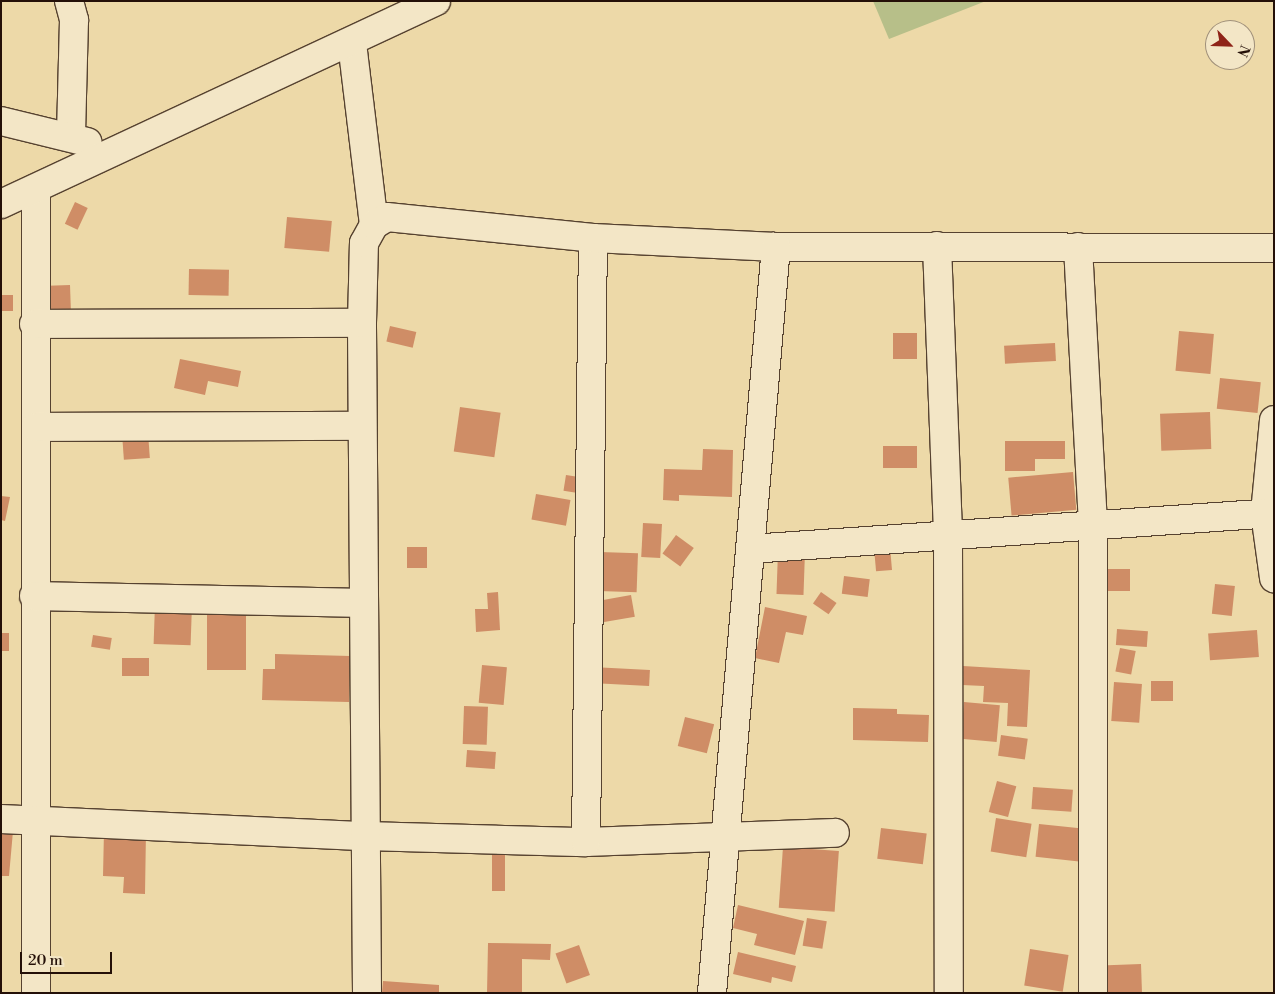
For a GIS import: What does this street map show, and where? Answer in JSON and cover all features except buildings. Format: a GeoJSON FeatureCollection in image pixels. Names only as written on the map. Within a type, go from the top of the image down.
{"type":"FeatureCollection","features":[{"type":"Feature","properties":{"kind":"street"},"geometry":{"type":"LineString","coordinates":[[69,1],[74,20],[71,136]]}},
{"type":"Feature","properties":{"kind":"street"},"geometry":{"type":"LineString","coordinates":[[1,204],[36,190],[352,43],[436,1]]}},
{"type":"Feature","properties":{"kind":"street"},"geometry":{"type":"LineString","coordinates":[[352,43],[374,226]]}},
{"type":"Feature","properties":{"kind":"street"},"geometry":{"type":"LineString","coordinates":[[1,120],[71,136],[112,154]]}},
{"type":"Feature","properties":{"kind":"street"},"geometry":{"type":"LineString","coordinates":[[36,190],[34,324],[36,426],[34,596],[36,993]]}},
{"type":"Feature","properties":{"kind":"street"},"geometry":{"type":"LineString","coordinates":[[367,993],[364,836],[362,323],[364,243],[374,226],[388,217],[593,238],[776,247],[1274,248]]}},
{"type":"Feature","properties":{"kind":"street"},"geometry":{"type":"LineString","coordinates":[[586,842],[593,238]]}},
{"type":"Feature","properties":{"kind":"street"},"geometry":{"type":"LineString","coordinates":[[937,246],[948,534],[949,993]]}},
{"type":"Feature","properties":{"kind":"street"},"geometry":{"type":"LineString","coordinates":[[712,993],[776,247]]}},
{"type":"Feature","properties":{"kind":"street"},"geometry":{"type":"LineString","coordinates":[[1078,247],[1093,528],[1093,993]]}},
{"type":"Feature","properties":{"kind":"street"},"geometry":{"type":"LineString","coordinates":[[34,324],[362,323]]}},
{"type":"Feature","properties":{"kind":"street"},"geometry":{"type":"LineString","coordinates":[[1274,420],[1270,513],[1274,578]]}},
{"type":"Feature","properties":{"kind":"street"},"geometry":{"type":"LineString","coordinates":[[36,426],[362,426]]}},
{"type":"Feature","properties":{"kind":"street"},"geometry":{"type":"LineString","coordinates":[[750,549],[948,534],[1093,528],[1270,513]]}},
{"type":"Feature","properties":{"kind":"street"},"geometry":{"type":"LineString","coordinates":[[34,596],[363,604]]}},
{"type":"Feature","properties":{"kind":"street"},"geometry":{"type":"LineString","coordinates":[[1,819],[364,836],[586,842],[835,834]]}},
{"type":"Feature","properties":{"kind":"green space"},"geometry":{"type":"Polygon","coordinates":[[[873,1],[986,1],[889,39],[873,1]]]}}]}
